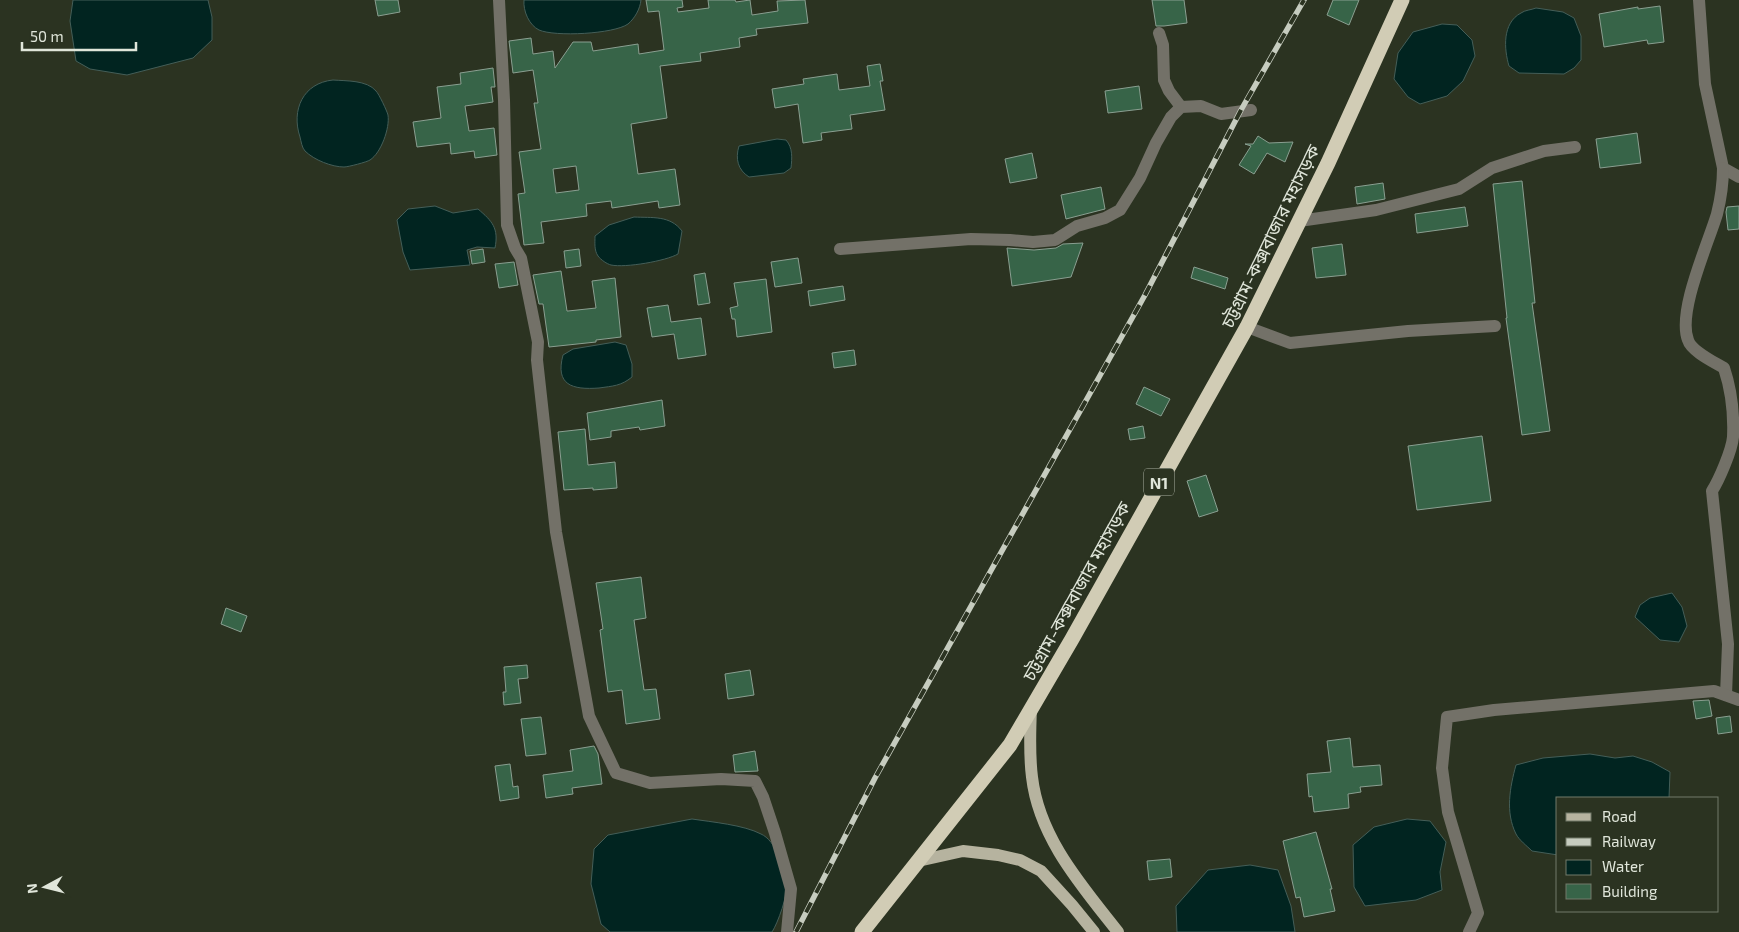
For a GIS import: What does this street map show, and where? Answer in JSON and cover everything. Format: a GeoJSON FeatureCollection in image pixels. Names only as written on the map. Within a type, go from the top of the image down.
{"type":"FeatureCollection","features":[{"type":"Feature","properties":{"kind":"highway","name":"চট্টগ্রাম-কক্সবাজার মহাসড়ক"},"geometry":{"type":"LineString","coordinates":[[862,932],[1010,745],[1032,708],[1248,327],[1328,163],[1402,0]]}},
{"type":"Feature","properties":{"kind":"main road"},"geometry":{"type":"LineString","coordinates":[[1032,708],[1030,744],[1032,778],[1040,812],[1050,835],[1072,872],[1118,932]]}},
{"type":"Feature","properties":{"kind":"main road"},"geometry":{"type":"LineString","coordinates":[[918,861],[963,851],[998,855],[1020,860],[1041,871],[1094,932]]}},
{"type":"Feature","properties":{"kind":"street"},"geometry":{"type":"LineString","coordinates":[[499,0],[507,225],[514,248],[521,258],[538,342],[537,360],[556,532],[589,716],[616,773],[650,782],[721,779],[755,781],[776,833],[791,889],[787,932]]}},
{"type":"Feature","properties":{"kind":"street"},"geometry":{"type":"LineString","coordinates":[[1699,0],[1705,84],[1723,168],[1723,186],[1717,212],[1687,305],[1685,325],[1688,342],[1702,355],[1724,368],[1730,388],[1733,438],[1718,482],[1712,491],[1728,644],[1726,695]]}},
{"type":"Feature","properties":{"kind":"street"},"geometry":{"type":"LineString","coordinates":[[1159,33],[1162,45],[1164,80],[1169,92],[1181,107]]}},
{"type":"Feature","properties":{"kind":"street"},"geometry":{"type":"LineString","coordinates":[[840,249],[971,240],[1034,242],[1055,240],[1078,226],[1105,218],[1120,210],[1140,178],[1156,143],[1171,117],[1181,107],[1201,106],[1221,114],[1250,110]]}},
{"type":"Feature","properties":{"kind":"street"},"geometry":{"type":"LineString","coordinates":[[1299,221],[1376,210],[1459,189],[1492,168],[1544,151],[1575,147]]}},
{"type":"Feature","properties":{"kind":"street"},"geometry":{"type":"LineString","coordinates":[[1723,168],[1739,176]]}},
{"type":"Feature","properties":{"kind":"street"},"geometry":{"type":"LineString","coordinates":[[1248,327],[1290,343],[1408,331],[1494,326]]}},
{"type":"Feature","properties":{"kind":"street"},"geometry":{"type":"LineString","coordinates":[[1469,932],[1478,913],[1448,812],[1442,768],[1447,717],[1494,710],[1714,691],[1739,700]]}},
{"type":"Feature","properties":{"kind":"water"},"geometry":{"type":"Polygon","coordinates":[[[73,0],[208,0],[212,17],[212,40],[193,58],[127,75],[90,69],[76,61],[70,21],[73,0]]]}},
{"type":"Feature","properties":{"kind":"water"},"geometry":{"type":"Polygon","coordinates":[[[524,0],[641,0],[637,13],[628,24],[610,30],[570,34],[547,32],[535,28],[527,17],[524,0]]]}},
{"type":"Feature","properties":{"kind":"water"},"geometry":{"type":"Polygon","coordinates":[[[1536,8],[1563,12],[1574,18],[1581,36],[1581,60],[1574,68],[1564,74],[1519,73],[1509,66],[1506,52],[1506,37],[1510,23],[1523,12],[1536,8]]]}},
{"type":"Feature","properties":{"kind":"water"},"geometry":{"type":"Polygon","coordinates":[[[1442,24],[1457,25],[1472,40],[1475,56],[1463,81],[1447,96],[1420,104],[1408,97],[1394,79],[1398,53],[1413,32],[1442,24]]]}},
{"type":"Feature","properties":{"kind":"water"},"geometry":{"type":"Polygon","coordinates":[[[333,80],[356,82],[372,87],[386,110],[388,127],[384,140],[378,152],[368,161],[346,167],[334,166],[313,157],[303,148],[297,117],[302,100],[314,86],[333,80]]]}},
{"type":"Feature","properties":{"kind":"water"},"geometry":{"type":"Polygon","coordinates":[[[777,139],[786,140],[790,146],[791,168],[784,173],[749,177],[742,171],[738,164],[739,146],[777,139]]]}},
{"type":"Feature","properties":{"kind":"water"},"geometry":{"type":"Polygon","coordinates":[[[435,206],[453,213],[478,209],[487,217],[495,230],[495,248],[477,247],[467,250],[470,265],[410,270],[403,252],[397,220],[408,209],[435,206]]]}},
{"type":"Feature","properties":{"kind":"water"},"geometry":{"type":"Polygon","coordinates":[[[634,217],[660,218],[677,226],[682,231],[678,254],[655,261],[626,266],[611,265],[602,260],[596,251],[595,236],[609,225],[634,217]]]}},
{"type":"Feature","properties":{"kind":"water"},"geometry":{"type":"Polygon","coordinates":[[[615,342],[626,345],[632,364],[632,377],[620,384],[599,388],[581,388],[568,384],[561,373],[563,355],[573,349],[615,342]]]}},
{"type":"Feature","properties":{"kind":"water"},"geometry":{"type":"Polygon","coordinates":[[[1672,593],[1682,607],[1687,626],[1679,642],[1660,640],[1635,617],[1640,605],[1650,598],[1672,593]]]}},
{"type":"Feature","properties":{"kind":"water"},"geometry":{"type":"Polygon","coordinates":[[[1590,754],[1615,758],[1633,756],[1652,762],[1670,772],[1669,797],[1556,797],[1556,855],[1532,851],[1517,836],[1513,826],[1510,791],[1516,765],[1543,758],[1590,754]]]}},
{"type":"Feature","properties":{"kind":"water"},"geometry":{"type":"Polygon","coordinates":[[[692,819],[746,828],[761,834],[771,842],[782,863],[787,884],[782,908],[772,932],[610,932],[601,924],[591,884],[594,849],[608,835],[692,819]]]}},
{"type":"Feature","properties":{"kind":"water"},"geometry":{"type":"Polygon","coordinates":[[[1407,819],[1430,821],[1446,842],[1440,872],[1442,890],[1416,900],[1365,906],[1354,887],[1353,845],[1374,827],[1407,819]]]}},
{"type":"Feature","properties":{"kind":"water"},"geometry":{"type":"Polygon","coordinates":[[[1250,865],[1278,870],[1291,906],[1295,932],[1177,932],[1176,906],[1208,870],[1250,865]]]}},
{"type":"Feature","properties":{"kind":"building"},"geometry":{"type":"Polygon","coordinates":[[[375,0],[398,0],[400,12],[378,16],[375,0]]]}},
{"type":"Feature","properties":{"kind":"building"},"geometry":{"type":"Polygon","coordinates":[[[646,0],[682,0],[683,7],[677,8],[678,12],[709,8],[708,0],[735,0],[736,2],[750,0],[752,15],[778,11],[777,1],[805,0],[808,23],[756,29],[757,35],[739,38],[740,47],[700,53],[701,61],[660,66],[667,118],[631,124],[638,174],[675,169],[680,205],[659,208],[658,201],[612,208],[611,201],[586,204],[587,216],[541,222],[544,243],[524,245],[518,194],[525,193],[519,152],[541,149],[534,103],[538,103],[533,70],[513,73],[509,41],[531,38],[533,54],[553,51],[555,68],[573,42],[591,42],[593,51],[638,44],[639,54],[664,50],[659,11],[648,12],[646,0]],[[576,166],[553,169],[556,193],[579,190],[576,166]]]}},
{"type":"Feature","properties":{"kind":"building"},"geometry":{"type":"Polygon","coordinates":[[[1152,0],[1184,0],[1187,23],[1156,26],[1152,0]]]}},
{"type":"Feature","properties":{"kind":"building"},"geometry":{"type":"Polygon","coordinates":[[[1333,0],[1359,0],[1349,25],[1327,15],[1333,0]]]}},
{"type":"Feature","properties":{"kind":"building"},"geometry":{"type":"Polygon","coordinates":[[[1660,6],[1664,42],[1648,44],[1647,40],[1604,47],[1599,14],[1638,7],[1638,9],[1660,6]]]}},
{"type":"Feature","properties":{"kind":"building"},"geometry":{"type":"Polygon","coordinates":[[[880,64],[883,81],[880,81],[885,110],[850,115],[852,129],[821,133],[822,140],[803,143],[798,104],[775,108],[772,89],[804,84],[803,79],[837,74],[839,90],[870,86],[867,66],[880,64]]]}},
{"type":"Feature","properties":{"kind":"building"},"geometry":{"type":"Polygon","coordinates":[[[493,68],[495,87],[491,87],[493,102],[465,106],[469,131],[494,128],[497,155],[475,158],[474,151],[451,154],[450,143],[417,147],[413,122],[441,118],[437,87],[461,84],[460,73],[493,68]]]}},
{"type":"Feature","properties":{"kind":"building"},"geometry":{"type":"Polygon","coordinates":[[[1139,86],[1142,109],[1108,113],[1105,91],[1139,86]]]}},
{"type":"Feature","properties":{"kind":"building"},"geometry":{"type":"Polygon","coordinates":[[[1637,133],[1641,163],[1600,168],[1596,139],[1637,133]]]}},
{"type":"Feature","properties":{"kind":"building"},"geometry":{"type":"Polygon","coordinates":[[[1258,136],[1269,143],[1293,142],[1285,162],[1267,153],[1254,174],[1239,165],[1251,146],[1245,144],[1253,144],[1258,136]]]}},
{"type":"Feature","properties":{"kind":"building"},"geometry":{"type":"Polygon","coordinates":[[[1032,153],[1037,178],[1010,183],[1005,159],[1032,153]]]}},
{"type":"Feature","properties":{"kind":"building"},"geometry":{"type":"Polygon","coordinates":[[[1522,181],[1535,303],[1532,303],[1550,431],[1522,435],[1506,318],[1493,184],[1522,181]]]}},
{"type":"Feature","properties":{"kind":"building"},"geometry":{"type":"Polygon","coordinates":[[[1383,183],[1385,199],[1357,204],[1355,187],[1383,183]]]}},
{"type":"Feature","properties":{"kind":"building"},"geometry":{"type":"Polygon","coordinates":[[[1101,187],[1105,209],[1066,219],[1061,195],[1101,187]]]}},
{"type":"Feature","properties":{"kind":"building"},"geometry":{"type":"Polygon","coordinates":[[[1739,206],[1739,229],[1728,230],[1727,207],[1739,206]]]}},
{"type":"Feature","properties":{"kind":"building"},"geometry":{"type":"Polygon","coordinates":[[[1465,207],[1468,226],[1417,233],[1415,214],[1465,207]]]}},
{"type":"Feature","properties":{"kind":"building"},"geometry":{"type":"Polygon","coordinates":[[[1083,243],[1071,277],[1012,286],[1007,248],[1034,250],[1056,248],[1063,244],[1083,243]]]}},
{"type":"Feature","properties":{"kind":"building"},"geometry":{"type":"Polygon","coordinates":[[[1342,244],[1346,275],[1316,278],[1312,248],[1342,244]]]}},
{"type":"Feature","properties":{"kind":"building"},"geometry":{"type":"Polygon","coordinates":[[[483,249],[485,262],[472,264],[470,251],[483,249]]]}},
{"type":"Feature","properties":{"kind":"building"},"geometry":{"type":"Polygon","coordinates":[[[579,249],[581,266],[566,268],[564,251],[579,249]]]}},
{"type":"Feature","properties":{"kind":"building"},"geometry":{"type":"Polygon","coordinates":[[[798,258],[802,283],[775,287],[771,262],[798,258]]]}},
{"type":"Feature","properties":{"kind":"building"},"geometry":{"type":"Polygon","coordinates":[[[514,262],[518,285],[499,288],[495,264],[514,262]]]}},
{"type":"Feature","properties":{"kind":"building"},"geometry":{"type":"Polygon","coordinates":[[[1194,267],[1228,278],[1225,289],[1191,278],[1194,267]]]}},
{"type":"Feature","properties":{"kind":"building"},"geometry":{"type":"Polygon","coordinates":[[[561,271],[567,311],[596,308],[592,281],[615,278],[621,337],[596,340],[596,342],[549,347],[543,304],[539,304],[533,275],[561,271]]]}},
{"type":"Feature","properties":{"kind":"building"},"geometry":{"type":"Polygon","coordinates":[[[705,273],[710,303],[698,305],[694,275],[705,273]]]}},
{"type":"Feature","properties":{"kind":"building"},"geometry":{"type":"Polygon","coordinates":[[[766,279],[772,332],[737,337],[735,319],[732,319],[730,308],[738,306],[734,283],[766,279]]]}},
{"type":"Feature","properties":{"kind":"building"},"geometry":{"type":"Polygon","coordinates":[[[843,286],[845,300],[810,306],[808,291],[843,286]]]}},
{"type":"Feature","properties":{"kind":"building"},"geometry":{"type":"Polygon","coordinates":[[[668,305],[671,322],[701,318],[706,355],[678,359],[674,334],[652,337],[647,308],[668,305]]]}},
{"type":"Feature","properties":{"kind":"building"},"geometry":{"type":"Polygon","coordinates":[[[854,350],[856,365],[834,368],[832,353],[854,350]]]}},
{"type":"Feature","properties":{"kind":"building"},"geometry":{"type":"Polygon","coordinates":[[[1144,387],[1170,399],[1161,416],[1136,404],[1144,387]]]}},
{"type":"Feature","properties":{"kind":"building"},"geometry":{"type":"Polygon","coordinates":[[[662,400],[665,426],[640,430],[639,427],[611,431],[611,437],[590,440],[587,413],[662,400]]]}},
{"type":"Feature","properties":{"kind":"building"},"geometry":{"type":"Polygon","coordinates":[[[1143,426],[1145,438],[1130,440],[1128,429],[1143,426]]]}},
{"type":"Feature","properties":{"kind":"building"},"geometry":{"type":"Polygon","coordinates":[[[585,429],[588,465],[615,462],[617,488],[564,490],[558,432],[585,429]]]}},
{"type":"Feature","properties":{"kind":"building"},"geometry":{"type":"Polygon","coordinates":[[[1482,436],[1491,501],[1417,510],[1408,446],[1482,436]]]}},
{"type":"Feature","properties":{"kind":"building"},"geometry":{"type":"Polygon","coordinates":[[[1206,475],[1218,511],[1199,517],[1187,481],[1206,475]]]}},
{"type":"Feature","properties":{"kind":"building"},"geometry":{"type":"Polygon","coordinates":[[[641,577],[646,618],[634,620],[644,690],[656,689],[660,719],[626,724],[622,690],[608,692],[600,630],[603,629],[596,583],[641,577]]]}},
{"type":"Feature","properties":{"kind":"building"},"geometry":{"type":"Polygon","coordinates":[[[226,608],[247,616],[241,632],[221,624],[226,608]]]}},
{"type":"Feature","properties":{"kind":"building"},"geometry":{"type":"Polygon","coordinates":[[[527,665],[528,678],[518,679],[521,703],[504,705],[503,692],[506,692],[504,667],[527,665]]]}},
{"type":"Feature","properties":{"kind":"building"},"geometry":{"type":"Polygon","coordinates":[[[750,670],[754,695],[728,699],[725,674],[750,670]]]}},
{"type":"Feature","properties":{"kind":"building"},"geometry":{"type":"Polygon","coordinates":[[[1709,700],[1712,716],[1696,719],[1693,701],[1709,700]]]}},
{"type":"Feature","properties":{"kind":"building"},"geometry":{"type":"Polygon","coordinates":[[[1730,716],[1732,732],[1718,734],[1716,718],[1730,716]]]}},
{"type":"Feature","properties":{"kind":"building"},"geometry":{"type":"Polygon","coordinates":[[[541,717],[546,754],[526,756],[521,719],[541,717]]]}},
{"type":"Feature","properties":{"kind":"building"},"geometry":{"type":"Polygon","coordinates":[[[1350,738],[1353,767],[1380,765],[1382,785],[1360,787],[1361,792],[1348,794],[1349,808],[1314,812],[1312,796],[1309,797],[1307,774],[1331,772],[1327,741],[1350,738]]]}},
{"type":"Feature","properties":{"kind":"building"},"geometry":{"type":"Polygon","coordinates":[[[594,746],[598,754],[602,784],[572,788],[573,794],[546,798],[543,775],[573,771],[570,750],[594,746]]]}},
{"type":"Feature","properties":{"kind":"building"},"geometry":{"type":"Polygon","coordinates":[[[755,751],[758,771],[735,772],[733,755],[755,751]]]}},
{"type":"Feature","properties":{"kind":"building"},"geometry":{"type":"Polygon","coordinates":[[[510,764],[513,787],[518,786],[519,798],[500,801],[495,766],[510,764]]]}},
{"type":"Feature","properties":{"kind":"building"},"geometry":{"type":"Polygon","coordinates":[[[1316,832],[1332,889],[1330,889],[1335,911],[1304,917],[1300,897],[1296,898],[1283,841],[1316,832]]]}},
{"type":"Feature","properties":{"kind":"building"},"geometry":{"type":"Polygon","coordinates":[[[1170,859],[1172,877],[1149,880],[1147,861],[1170,859]]]}},
{"type":"Feature","properties":{"kind":"railway"},"geometry":{"type":"LineString","coordinates":[[796,932],[875,778],[1145,295],[1241,110],[1304,0]]}}]}
